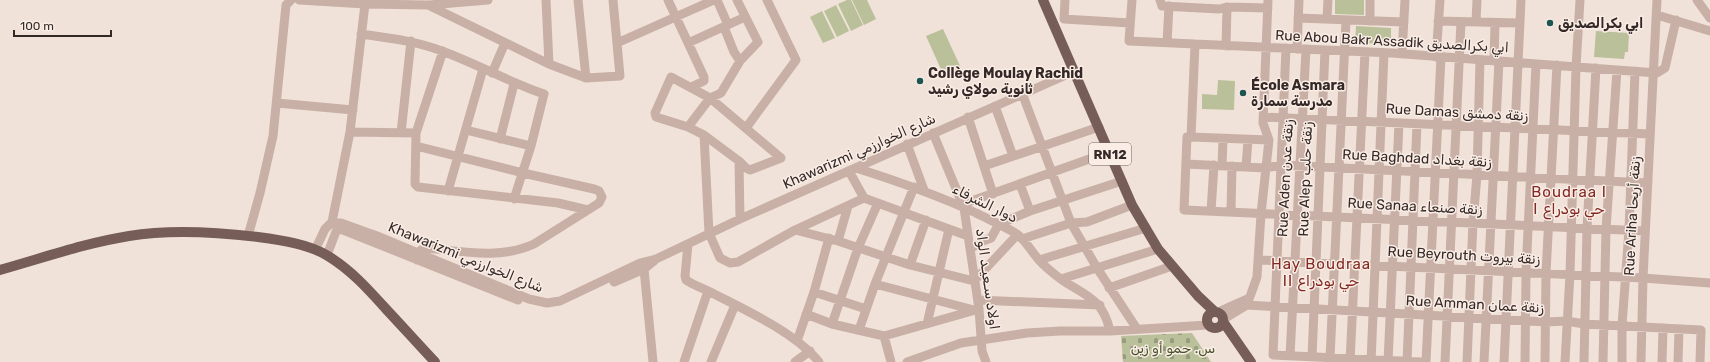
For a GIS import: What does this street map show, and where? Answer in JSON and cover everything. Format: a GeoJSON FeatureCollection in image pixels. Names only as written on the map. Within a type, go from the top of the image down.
{"type":"FeatureCollection","features":[{"type":"Feature","properties":{"kind":"main road","name":"RN12"},"geometry":{"type":"LineString","coordinates":[[1043,0],[1075,70],[1132,205],[1158,248],[1251,362]]}},
{"type":"Feature","properties":{"kind":"main road"},"geometry":{"type":"LineString","coordinates":[[0,270],[103,241],[130,236],[179,232],[248,236],[279,240],[327,255],[361,281],[435,362]]}},
{"type":"Feature","properties":{"kind":"street"},"geometry":{"type":"LineString","coordinates":[[248,236],[267,165],[277,103],[286,4],[291,0]]}},
{"type":"Feature","properties":{"kind":"street"},"geometry":{"type":"LineString","coordinates":[[299,0],[365,4],[418,2],[428,5],[549,64],[586,78],[620,76],[613,0]]}},
{"type":"Feature","properties":{"kind":"street"},"geometry":{"type":"LineString","coordinates":[[428,5],[457,1],[488,0]]}},
{"type":"Feature","properties":{"kind":"street"},"geometry":{"type":"LineString","coordinates":[[546,0],[549,64]]}},
{"type":"Feature","properties":{"kind":"street"},"geometry":{"type":"LineString","coordinates":[[578,0],[586,78]]}},
{"type":"Feature","properties":{"kind":"street"},"geometry":{"type":"LineString","coordinates":[[668,0],[705,79],[692,87]]}},
{"type":"Feature","properties":{"kind":"street"},"geometry":{"type":"LineString","coordinates":[[617,43],[715,0],[726,26],[734,52],[740,61]]}},
{"type":"Feature","properties":{"kind":"street"},"geometry":{"type":"LineString","coordinates":[[688,127],[710,98],[721,92],[740,61],[758,42],[736,0]]}},
{"type":"Feature","properties":{"kind":"street"},"geometry":{"type":"LineString","coordinates":[[746,128],[796,60],[767,0]]}},
{"type":"Feature","properties":{"kind":"street"},"geometry":{"type":"LineString","coordinates":[[1065,0],[1064,19],[1130,22],[1132,0]]}},
{"type":"Feature","properties":{"kind":"street"},"geometry":{"type":"LineString","coordinates":[[907,362],[944,348],[1033,332],[1110,331],[1216,320],[1248,301],[1256,283],[1259,260],[1261,214],[1269,140],[1264,129],[1263,117],[1268,4],[1184,4],[1169,6],[1161,5],[1160,0]]}},
{"type":"Feature","properties":{"kind":"street","name":"Rue Aden زنقة عدن"},"geometry":{"type":"LineString","coordinates":[[1290,356],[1302,119],[1302,49],[1298,18],[1299,0]]}},
{"type":"Feature","properties":{"kind":"street"},"geometry":{"type":"LineString","coordinates":[[1327,19],[1328,0]]}},
{"type":"Feature","properties":{"kind":"street"},"geometry":{"type":"LineString","coordinates":[[1370,0],[1370,21]]}},
{"type":"Feature","properties":{"kind":"street"},"geometry":{"type":"LineString","coordinates":[[1402,54],[1406,0]]}},
{"type":"Feature","properties":{"kind":"street"},"geometry":{"type":"LineString","coordinates":[[1426,362],[1438,125],[1438,21],[1440,0]]}},
{"type":"Feature","properties":{"kind":"street"},"geometry":{"type":"LineString","coordinates":[[1476,22],[1477,0]]}},
{"type":"Feature","properties":{"kind":"street"},"geometry":{"type":"LineString","coordinates":[[1504,362],[1509,224],[1521,0]]}},
{"type":"Feature","properties":{"kind":"street"},"geometry":{"type":"LineString","coordinates":[[1565,362],[1570,274],[1576,67],[1580,0]]}},
{"type":"Feature","properties":{"kind":"street","name":"Rue Ariha زنقة أريحا"},"geometry":{"type":"LineString","coordinates":[[1641,362],[1643,278],[1657,0]]}},
{"type":"Feature","properties":{"kind":"street"},"geometry":{"type":"LineString","coordinates":[[1697,0],[1710,18]]}},
{"type":"Feature","properties":{"kind":"street"},"geometry":{"type":"LineString","coordinates":[[327,255],[334,226],[350,132],[365,4]]}},
{"type":"Feature","properties":{"kind":"street"},"geometry":{"type":"LineString","coordinates":[[1222,5],[1226,46]]}},
{"type":"Feature","properties":{"kind":"street"},"geometry":{"type":"LineString","coordinates":[[1167,43],[1169,6]]}},
{"type":"Feature","properties":{"kind":"street"},"geometry":{"type":"LineString","coordinates":[[1657,14],[1710,31]]}},
{"type":"Feature","properties":{"kind":"street"},"geometry":{"type":"LineString","coordinates":[[688,43],[745,17]]}},
{"type":"Feature","properties":{"kind":"street"},"geometry":{"type":"LineString","coordinates":[[1298,18],[1404,22]]}},
{"type":"Feature","properties":{"kind":"street"},"geometry":{"type":"LineString","coordinates":[[1330,358],[1346,20]]}},
{"type":"Feature","properties":{"kind":"street"},"geometry":{"type":"LineString","coordinates":[[1653,72],[1661,72],[1665,68],[1676,20]]}},
{"type":"Feature","properties":{"kind":"street"},"geometry":{"type":"LineString","coordinates":[[1438,21],[1519,23]]}},
{"type":"Feature","properties":{"kind":"street","name":"Rue Abou Bakr Assadik ابي بكرالصديق"},"geometry":{"type":"LineString","coordinates":[[1130,22],[1128,41],[1402,54],[1653,72]]}},
{"type":"Feature","properties":{"kind":"street"},"geometry":{"type":"LineString","coordinates":[[1445,362],[1461,22]]}},
{"type":"Feature","properties":{"kind":"street"},"geometry":{"type":"LineString","coordinates":[[1484,362],[1495,127],[1497,61],[1495,23]]}},
{"type":"Feature","properties":{"kind":"street"},"geometry":{"type":"LineString","coordinates":[[361,34],[411,41],[442,51],[514,84],[544,94],[531,146],[514,199]]}},
{"type":"Feature","properties":{"kind":"street"},"geometry":{"type":"LineString","coordinates":[[401,133],[411,41]]}},
{"type":"Feature","properties":{"kind":"street"},"geometry":{"type":"LineString","coordinates":[[492,73],[505,43]]}},
{"type":"Feature","properties":{"kind":"street"},"geometry":{"type":"LineString","coordinates":[[1191,137],[1195,44]]}},
{"type":"Feature","properties":{"kind":"street"},"geometry":{"type":"LineString","coordinates":[[1286,48],[1273,355],[1317,359],[1330,358],[1371,361],[1422,362]]}},
{"type":"Feature","properties":{"kind":"street","name":"Rue Alep زنقة حلب"},"geometry":{"type":"LineString","coordinates":[[1317,359],[1314,309],[1325,50]]}},
{"type":"Feature","properties":{"kind":"street"},"geometry":{"type":"LineString","coordinates":[[442,51],[416,133],[416,186],[558,204],[588,210]]}},
{"type":"Feature","properties":{"kind":"street"},"geometry":{"type":"LineString","coordinates":[[1350,360],[1365,52]]}},
{"type":"Feature","properties":{"kind":"street"},"geometry":{"type":"LineString","coordinates":[[1371,361],[1384,53]]}},
{"type":"Feature","properties":{"kind":"street"},"geometry":{"type":"LineString","coordinates":[[1467,362],[1473,222],[1477,175],[1480,60]]}},
{"type":"Feature","properties":{"kind":"street"},"geometry":{"type":"LineString","coordinates":[[1525,362],[1526,272],[1536,64]]}},
{"type":"Feature","properties":{"kind":"street"},"geometry":{"type":"LineString","coordinates":[[1545,362],[1546,273],[1556,65]]}},
{"type":"Feature","properties":{"kind":"street"},"geometry":{"type":"LineString","coordinates":[[1584,362],[1585,275],[1596,68]]}},
{"type":"Feature","properties":{"kind":"street"},"geometry":{"type":"LineString","coordinates":[[448,191],[483,69]]}},
{"type":"Feature","properties":{"kind":"street","name":"Khawarizmi شارع الخوارزمي"},"geometry":{"type":"LineString","coordinates":[[334,226],[341,223],[375,239],[474,280],[529,299],[547,303],[593,289],[709,233],[1075,70]]}},
{"type":"Feature","properties":{"kind":"street"},"geometry":{"type":"LineString","coordinates":[[1603,362],[1606,229],[1617,70]]}},
{"type":"Feature","properties":{"kind":"street"},"geometry":{"type":"LineString","coordinates":[[1622,362],[1622,325],[1629,230],[1635,71]]}},
{"type":"Feature","properties":{"kind":"street"},"geometry":{"type":"LineString","coordinates":[[672,77],[710,98],[746,128],[781,158],[750,170],[704,135],[688,127],[656,117],[655,113],[669,78],[672,77]]}},
{"type":"Feature","properties":{"kind":"street"},"geometry":{"type":"LineString","coordinates":[[500,139],[514,84]]}},
{"type":"Feature","properties":{"kind":"street"},"geometry":{"type":"LineString","coordinates":[[1022,93],[1041,147],[1071,223],[1109,288],[1137,329]]}},
{"type":"Feature","properties":{"kind":"street"},"geometry":{"type":"LineString","coordinates":[[277,103],[353,110]]}},
{"type":"Feature","properties":{"kind":"street"},"geometry":{"type":"LineString","coordinates":[[995,106],[1013,156]]}},
{"type":"Feature","properties":{"kind":"street"},"geometry":{"type":"LineString","coordinates":[[968,117],[993,194]]}},
{"type":"Feature","properties":{"kind":"street","name":"Rue Damas زنقة دمشق"},"geometry":{"type":"LineString","coordinates":[[1263,117],[1650,134]]}},
{"type":"Feature","properties":{"kind":"street"},"geometry":{"type":"LineString","coordinates":[[1388,361],[1399,123]]}},
{"type":"Feature","properties":{"kind":"street"},"geometry":{"type":"LineString","coordinates":[[1407,362],[1417,124]]}},
{"type":"Feature","properties":{"kind":"street"},"geometry":{"type":"LineString","coordinates":[[984,166],[1099,127]]}},
{"type":"Feature","properties":{"kind":"street"},"geometry":{"type":"LineString","coordinates":[[466,130],[531,146]]}},
{"type":"Feature","properties":{"kind":"street"},"geometry":{"type":"LineString","coordinates":[[350,132],[416,133]]}},
{"type":"Feature","properties":{"kind":"street","name":"اولاد سـعيـد الواد"},"geometry":{"type":"LineString","coordinates":[[933,133],[964,206],[986,362]]}},
{"type":"Feature","properties":{"kind":"street"},"geometry":{"type":"LineString","coordinates":[[704,135],[709,233],[720,258],[730,263],[738,262],[795,230],[864,198],[968,236]]}},
{"type":"Feature","properties":{"kind":"street"},"geometry":{"type":"LineString","coordinates":[[1186,164],[1187,138],[1269,140]]}},
{"type":"Feature","properties":{"kind":"street"},"geometry":{"type":"LineString","coordinates":[[1211,211],[1223,139]]}},
{"type":"Feature","properties":{"kind":"street"},"geometry":{"type":"LineString","coordinates":[[1246,167],[1248,140]]}},
{"type":"Feature","properties":{"kind":"street"},"geometry":{"type":"LineString","coordinates":[[907,144],[924,190]]}},
{"type":"Feature","properties":{"kind":"street"},"geometry":{"type":"LineString","coordinates":[[416,146],[599,191],[602,197],[601,201],[588,210],[524,249],[507,252],[469,253],[425,248],[418,257]]}},
{"type":"Feature","properties":{"kind":"street"},"geometry":{"type":"LineString","coordinates":[[964,206],[1109,152]]}},
{"type":"Feature","properties":{"kind":"street"},"geometry":{"type":"LineString","coordinates":[[739,161],[740,219]]}},
{"type":"Feature","properties":{"kind":"street","name":"Rue Baghdad زنقة بغداد"},"geometry":{"type":"LineString","coordinates":[[1186,164],[1265,168],[1281,165],[1648,183]]}},
{"type":"Feature","properties":{"kind":"street","name":"Rue Sanaa زنقة صنعاء"},"geometry":{"type":"LineString","coordinates":[[1186,164],[1184,210],[1646,231]]}},
{"type":"Feature","properties":{"kind":"street"},"geometry":{"type":"LineString","coordinates":[[1230,212],[1232,166]]}},
{"type":"Feature","properties":{"kind":"street"},"geometry":{"type":"LineString","coordinates":[[853,169],[864,198]]}},
{"type":"Feature","properties":{"kind":"street","name":"دوار الشرفاء"},"geometry":{"type":"LineString","coordinates":[[853,169],[924,190],[964,206],[1000,224],[1020,237],[1039,260],[1061,279],[1100,305]]}},
{"type":"Feature","properties":{"kind":"street"},"geometry":{"type":"LineString","coordinates":[[970,249],[991,238],[1000,224],[1030,211],[1122,181]]}},
{"type":"Feature","properties":{"kind":"street"},"geometry":{"type":"LineString","coordinates":[[1020,184],[1030,211]]}},
{"type":"Feature","properties":{"kind":"street"},"geometry":{"type":"LineString","coordinates":[[859,330],[885,258],[914,187]]}},
{"type":"Feature","properties":{"kind":"street"},"geometry":{"type":"LineString","coordinates":[[832,324],[858,248],[878,203]]}},
{"type":"Feature","properties":{"kind":"street"},"geometry":{"type":"LineString","coordinates":[[795,230],[833,240],[885,258],[974,281],[1020,237],[1071,223],[1087,222],[1132,205]]}},
{"type":"Feature","properties":{"kind":"street"},"geometry":{"type":"LineString","coordinates":[[797,341],[833,240],[848,206]]}},
{"type":"Feature","properties":{"kind":"street"},"geometry":{"type":"LineString","coordinates":[[910,265],[926,220]]}},
{"type":"Feature","properties":{"kind":"street"},"geometry":{"type":"LineString","coordinates":[[314,250],[326,229],[334,226]]}},
{"type":"Feature","properties":{"kind":"street"},"geometry":{"type":"LineString","coordinates":[[1039,260],[1146,228]]}},
{"type":"Feature","properties":{"kind":"street"},"geometry":{"type":"LineString","coordinates":[[927,324],[949,229]]}},
{"type":"Feature","properties":{"kind":"street"},"geometry":{"type":"LineString","coordinates":[[688,244],[686,278],[688,281],[708,290],[797,341],[810,351],[819,362]]}},
{"type":"Feature","properties":{"kind":"street"},"geometry":{"type":"LineString","coordinates":[[1061,279],[1158,248]]}},
{"type":"Feature","properties":{"kind":"street","name":"Rue Beyrouth زنقة بيروت"},"geometry":{"type":"LineString","coordinates":[[1259,260],[1570,274],[1710,283]]}},
{"type":"Feature","properties":{"kind":"street"},"geometry":{"type":"LineString","coordinates":[[642,266],[653,362]]}},
{"type":"Feature","properties":{"kind":"street"},"geometry":{"type":"LineString","coordinates":[[1109,288],[1172,266]]}},
{"type":"Feature","properties":{"kind":"street"},"geometry":{"type":"LineString","coordinates":[[875,284],[933,298],[977,306],[1100,305],[1105,314],[1110,331]]}},
{"type":"Feature","properties":{"kind":"street"},"geometry":{"type":"LineString","coordinates":[[684,362],[708,290]]}},
{"type":"Feature","properties":{"kind":"street"},"geometry":{"type":"LineString","coordinates":[[814,292],[866,309]]}},
{"type":"Feature","properties":{"kind":"street","name":"Rue Amman زنقة عمان"},"geometry":{"type":"LineString","coordinates":[[1248,301],[1293,308],[1468,316],[1546,322],[1567,321],[1584,324],[1701,330],[1700,362]]}},
{"type":"Feature","properties":{"kind":"street"},"geometry":{"type":"LineString","coordinates":[[711,362],[735,305]]}},
{"type":"Feature","properties":{"kind":"street"},"geometry":{"type":"LineString","coordinates":[[806,314],[832,324],[884,336],[927,324],[977,306]]}},
{"type":"Feature","properties":{"kind":"street"},"geometry":{"type":"LineString","coordinates":[[1662,362],[1663,328]]}},
{"type":"Feature","properties":{"kind":"street"},"geometry":{"type":"LineString","coordinates":[[1678,362],[1679,329]]}},
{"type":"Feature","properties":{"kind":"street"},"geometry":{"type":"LineString","coordinates":[[884,336],[891,362]]}},
{"type":"Feature","properties":{"kind":"street"},"geometry":{"type":"LineString","coordinates":[[795,362],[810,351]]}},
{"type":"Feature","properties":{"kind":"green space"},"geometry":{"type":"Polygon","coordinates":[[[851,0],[863,25],[851,31],[838,4],[851,0]]]}},
{"type":"Feature","properties":{"kind":"green space"},"geometry":{"type":"Polygon","coordinates":[[[852,0],[867,0],[876,19],[864,25],[852,0]]]}},
{"type":"Feature","properties":{"kind":"green space"},"geometry":{"type":"Polygon","coordinates":[[[1335,0],[1364,0],[1364,15],[1335,14],[1335,0]]]}},
{"type":"Feature","properties":{"kind":"green space"},"geometry":{"type":"Polygon","coordinates":[[[836,5],[849,31],[837,37],[824,11],[836,5]]]}},
{"type":"Feature","properties":{"kind":"green space"},"geometry":{"type":"Polygon","coordinates":[[[822,11],[835,38],[823,43],[810,17],[822,11]]]}},
{"type":"Feature","properties":{"kind":"green space"},"geometry":{"type":"Polygon","coordinates":[[[1356,26],[1391,28],[1391,44],[1355,43],[1356,26]]]}},
{"type":"Feature","properties":{"kind":"green space"},"geometry":{"type":"Polygon","coordinates":[[[943,29],[961,68],[944,76],[926,36],[943,29]]]}},
{"type":"Feature","properties":{"kind":"green space"},"geometry":{"type":"Polygon","coordinates":[[[1596,31],[1629,33],[1628,52],[1625,52],[1624,59],[1594,57],[1596,31]]]}},
{"type":"Feature","properties":{"kind":"green space"},"geometry":{"type":"Polygon","coordinates":[[[1218,80],[1235,81],[1234,110],[1202,109],[1202,94],[1217,95],[1218,80]]]}},
{"type":"Feature","properties":{"kind":"green space","name":"س. حمو أو زين"},"geometry":{"type":"Polygon","coordinates":[[[1192,333],[1211,362],[1123,362],[1121,336],[1192,333]]]}},
{"type":"Feature","properties":{"kind":"place","name":"ابي بكرالصديق"},"geometry":{"type":"Point","coordinates":[1550,23]}},
{"type":"Feature","properties":{"kind":"place","name":"Collège Moulay Rachid ثانوية مولاي رشيد"},"geometry":{"type":"Point","coordinates":[920,81]}},
{"type":"Feature","properties":{"kind":"place","name":"École Asmara مدرسة سمارة"},"geometry":{"type":"Point","coordinates":[1243,93]}},
{"type":"Feature","properties":{"kind":"district","name":"Boudraa I I حي بودراع"},"geometry":{"type":"Point","coordinates":[1569,200]}},
{"type":"Feature","properties":{"kind":"district","name":"Hay Boudraa II حي بودراع"},"geometry":{"type":"Point","coordinates":[1321,272]}}]}
